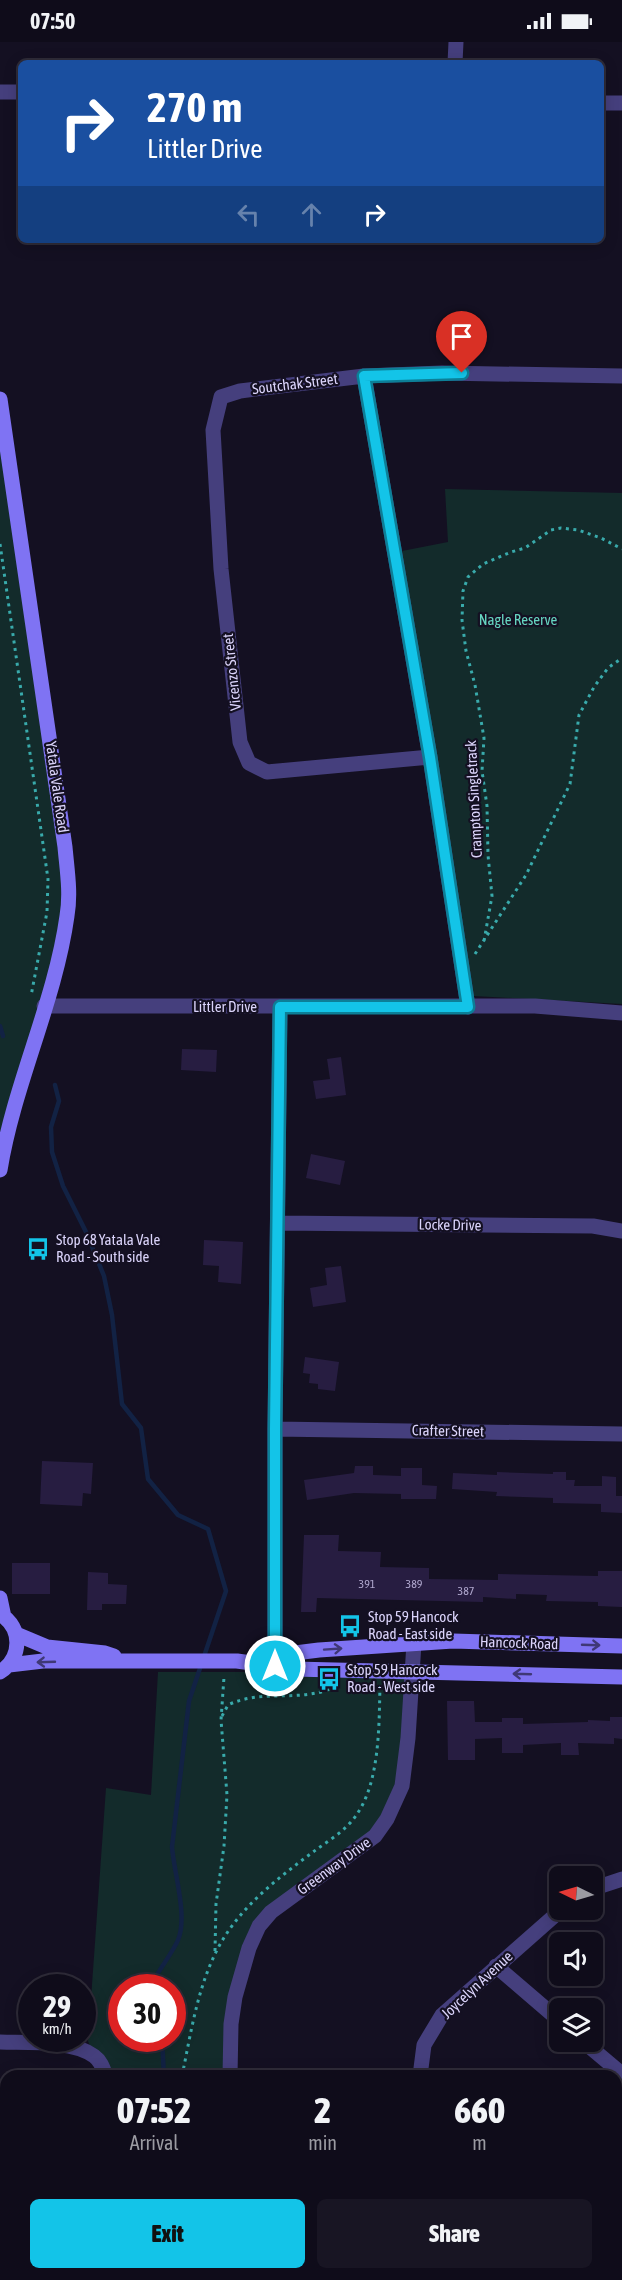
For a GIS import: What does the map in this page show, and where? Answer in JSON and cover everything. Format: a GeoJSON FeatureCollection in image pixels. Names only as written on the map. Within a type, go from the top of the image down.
{"type":"FeatureCollection","features":[{"type":"Feature","properties":{"kind":"main road","name":"Yatala Vale Road"},"geometry":{"type":"LineString","coordinates":[[0,399],[64,835],[69,886],[68,914],[62,945],[37,1006],[0,1170]]}},
{"type":"Feature","properties":{"kind":"main road"},"geometry":{"type":"LineString","coordinates":[[0,1598],[2,1616],[13,1626],[16,1634],[16,1650],[2,1670]]}},
{"type":"Feature","properties":{"kind":"main road","name":"Hancock Road"},"geometry":{"type":"LineString","coordinates":[[16,1634],[47,1647],[105,1653],[126,1660]]}},
{"type":"Feature","properties":{"kind":"main road","name":"Hancock Road"},"geometry":{"type":"LineString","coordinates":[[2,1670],[43,1661],[90,1663],[126,1660],[275,1661],[319,1650],[453,1641],[622,1646]]}},
{"type":"Feature","properties":{"kind":"main road","name":"Hancock Road"},"geometry":{"type":"LineString","coordinates":[[275,1661],[294,1669],[622,1677]]}},
{"type":"Feature","properties":{"kind":"street"},"geometry":{"type":"LineString","coordinates":[[455,60],[456,42]]}},
{"type":"Feature","properties":{"kind":"street"},"geometry":{"type":"LineString","coordinates":[[0,92],[18,92]]}},
{"type":"Feature","properties":{"kind":"street"},"geometry":{"type":"LineString","coordinates":[[604,103],[622,103]]}},
{"type":"Feature","properties":{"kind":"street","name":"Soutchak Street"},"geometry":{"type":"LineString","coordinates":[[220,397],[240,391],[364,376],[442,373],[622,376]]}},
{"type":"Feature","properties":{"kind":"street"},"geometry":{"type":"LineString","coordinates":[[364,376],[430,757],[468,1007]]}},
{"type":"Feature","properties":{"kind":"street","name":"Vicenzo Street"},"geometry":{"type":"LineString","coordinates":[[220,397],[213,430],[220,569],[240,742],[249,762],[267,772],[430,757]]}},
{"type":"Feature","properties":{"kind":"street","name":"Littler Drive"},"geometry":{"type":"LineString","coordinates":[[37,1006],[535,1006],[622,1012]]}},
{"type":"Feature","properties":{"kind":"street"},"geometry":{"type":"LineString","coordinates":[[275,1661],[280,1007]]}},
{"type":"Feature","properties":{"kind":"street","name":"Locke Drive"},"geometry":{"type":"LineString","coordinates":[[278,1223],[593,1226],[622,1231]]}},
{"type":"Feature","properties":{"kind":"street","name":"Crafter Street"},"geometry":{"type":"LineString","coordinates":[[275,1429],[622,1434]]}},
{"type":"Feature","properties":{"kind":"street","name":"Greenway Drive"},"geometry":{"type":"LineString","coordinates":[[230,2070],[231,2024],[235,1997],[249,1948],[259,1926],[271,1912],[375,1836],[402,1786],[414,1643]]}},
{"type":"Feature","properties":{"kind":"street"},"geometry":{"type":"LineString","coordinates":[[603,1885],[622,1879]]}},
{"type":"Feature","properties":{"kind":"street","name":"Joycelyn Avenue"},"geometry":{"type":"LineString","coordinates":[[421,2070],[424,2045],[442,2015],[549,1920]]}},
{"type":"Feature","properties":{"kind":"street"},"geometry":{"type":"LineString","coordinates":[[496,1966],[549,2011]]}},
{"type":"Feature","properties":{"kind":"street"},"geometry":{"type":"LineString","coordinates":[[0,2042],[67,2046],[83,2050],[95,2056],[104,2070]]}},
{"type":"Feature","properties":{"kind":"street"},"geometry":{"type":"LineString","coordinates":[[596,2052],[617,2070]]}},
{"type":"Feature","properties":{"kind":"path","name":"Crampton Singletrack"},"geometry":{"type":"LineString","coordinates":[[484,941],[492,896],[487,806],[482,771],[484,738],[475,685],[466,651],[462,620],[463,591],[468,577],[483,564],[525,548],[551,530],[561,528],[578,530],[622,549]]}},
{"type":"Feature","properties":{"kind":"path"},"geometry":{"type":"LineString","coordinates":[[0,544],[48,879],[47,912],[37,1006]]}},
{"type":"Feature","properties":{"kind":"path"},"geometry":{"type":"LineString","coordinates":[[461,963],[473,957],[526,875],[570,784],[579,715],[594,687],[608,668],[622,658]]}},
{"type":"Feature","properties":{"kind":"path"},"geometry":{"type":"LineString","coordinates":[[215,1953],[216,1904],[224,1846],[226,1795],[221,1720],[226,1661]]}},
{"type":"Feature","properties":{"kind":"path"},"geometry":{"type":"LineString","coordinates":[[221,1720],[228,1705],[257,1695],[316,1695],[330,1689],[334,1670]]}},
{"type":"Feature","properties":{"kind":"path"},"geometry":{"type":"LineString","coordinates":[[183,2070],[207,1972],[227,1933],[249,1906],[275,1881],[341,1830],[357,1814],[367,1796],[374,1770],[381,1671]]}},
{"type":"Feature","properties":{"kind":"green space"},"geometry":{"type":"Polygon","coordinates":[[[0,394],[68,914],[0,1170],[0,394]]]}},
{"type":"Feature","properties":{"kind":"green space","name":"Nagle Reserve"},"geometry":{"type":"Polygon","coordinates":[[[445,489],[622,493],[622,1004],[474,996],[402,551],[448,542],[445,489]]]}},
{"type":"Feature","properties":{"kind":"green space"},"geometry":{"type":"Polygon","coordinates":[[[158,1672],[413,1672],[408,1738],[387,1819],[271,1912],[245,1964],[233,2070],[100,2070],[92,2052],[96,2052],[96,1974],[93,1974],[106,1788],[151,1795],[158,1672]]]}},
{"type":"Feature","properties":{"kind":"building"},"geometry":{"type":"Polygon","coordinates":[[[182,1049],[217,1050],[216,1072],[181,1070],[182,1049]]]}},
{"type":"Feature","properties":{"kind":"building"},"geometry":{"type":"Polygon","coordinates":[[[341,1057],[346,1095],[316,1099],[313,1081],[330,1079],[327,1059],[341,1057]]]}},
{"type":"Feature","properties":{"kind":"building"},"geometry":{"type":"Polygon","coordinates":[[[311,1154],[345,1161],[340,1185],[306,1178],[311,1154]]]}},
{"type":"Feature","properties":{"kind":"building"},"geometry":{"type":"Polygon","coordinates":[[[204,1240],[243,1242],[241,1284],[218,1282],[219,1266],[203,1265],[204,1240]]]}},
{"type":"Feature","properties":{"kind":"building"},"geometry":{"type":"Polygon","coordinates":[[[341,1266],[346,1302],[313,1307],[310,1288],[327,1285],[325,1268],[341,1266]]]}},
{"type":"Feature","properties":{"kind":"building"},"geometry":{"type":"Polygon","coordinates":[[[305,1357],[339,1362],[335,1391],[318,1389],[318,1384],[309,1383],[310,1374],[303,1373],[305,1357]]]}},
{"type":"Feature","properties":{"kind":"building"},"geometry":{"type":"Polygon","coordinates":[[[42,1461],[93,1463],[91,1494],[83,1493],[82,1506],[40,1504],[42,1461]]]}},
{"type":"Feature","properties":{"kind":"building"},"geometry":{"type":"Polygon","coordinates":[[[355,1466],[373,1466],[373,1475],[401,1476],[401,1468],[422,1468],[422,1485],[437,1486],[436,1499],[401,1499],[401,1494],[354,1493],[307,1500],[304,1480],[354,1473],[355,1466]]]}},
{"type":"Feature","properties":{"kind":"building"},"geometry":{"type":"Polygon","coordinates":[[[497,1472],[553,1474],[553,1472],[566,1472],[566,1480],[575,1480],[574,1486],[602,1486],[602,1476],[616,1477],[616,1496],[622,1496],[622,1513],[601,1512],[601,1504],[553,1503],[553,1498],[496,1496],[497,1492],[452,1489],[453,1473],[497,1475],[497,1472]]]}},
{"type":"Feature","properties":{"kind":"building"},"geometry":{"type":"Polygon","coordinates":[[[304,1535],[339,1535],[338,1551],[381,1552],[380,1567],[429,1568],[429,1579],[498,1580],[498,1574],[598,1576],[598,1571],[622,1571],[622,1607],[598,1606],[598,1602],[546,1601],[547,1595],[516,1594],[516,1599],[483,1597],[483,1602],[317,1598],[316,1612],[301,1612],[304,1535]]]}},
{"type":"Feature","properties":{"kind":"building"},"geometry":{"type":"Polygon","coordinates":[[[12,1563],[50,1563],[50,1594],[12,1594],[12,1563]]]}},
{"type":"Feature","properties":{"kind":"building"},"geometry":{"type":"Polygon","coordinates":[[[88,1572],[108,1573],[108,1584],[127,1585],[126,1604],[102,1604],[102,1610],[87,1610],[88,1572]]]}},
{"type":"Feature","properties":{"kind":"building"},"geometry":{"type":"Polygon","coordinates":[[[447,1701],[474,1701],[475,1722],[502,1722],[502,1718],[523,1718],[523,1724],[588,1722],[588,1720],[610,1721],[610,1717],[622,1717],[622,1739],[614,1738],[614,1744],[578,1743],[579,1755],[561,1755],[561,1743],[523,1745],[523,1753],[502,1753],[502,1738],[475,1739],[475,1760],[448,1760],[447,1701]]]}},
{"type":"Feature","properties":{"kind":"waterway"},"geometry":{"type":"LineString","coordinates":[[0,1026],[3,1036]]}},
{"type":"Feature","properties":{"kind":"waterway"},"geometry":{"type":"LineString","coordinates":[[55,1085],[59,1101],[51,1127],[52,1152],[63,1186],[86,1232],[104,1276],[112,1315],[122,1404],[141,1428],[148,1479],[178,1515],[208,1529],[226,1591],[189,1701],[172,1847],[181,1907],[181,1930],[176,1945],[158,1974]]}},
{"type":"Feature","properties":{"kind":"waterway"},"geometry":{"type":"LineString","coordinates":[[163,2052],[164,2070]]}},
{"type":"Feature","properties":{"kind":"place","name":"Stop 68 Yatala Vale Road - South side"},"geometry":{"type":"Point","coordinates":[38,1249]}},
{"type":"Feature","properties":{"kind":"place","name":"Stop 59 Hancock Road - East side"},"geometry":{"type":"Point","coordinates":[350,1626]}},
{"type":"Feature","properties":{"kind":"place","name":"Stop 59 Hancock Road - West side"},"geometry":{"type":"Point","coordinates":[329,1679]}},
{"type":"Feature","properties":{"kind":"route"},"geometry":{"type":"LineString","coordinates":[[275,1666],[280,1007],[468,1007],[430,757],[364,376],[462,373]]}}]}
